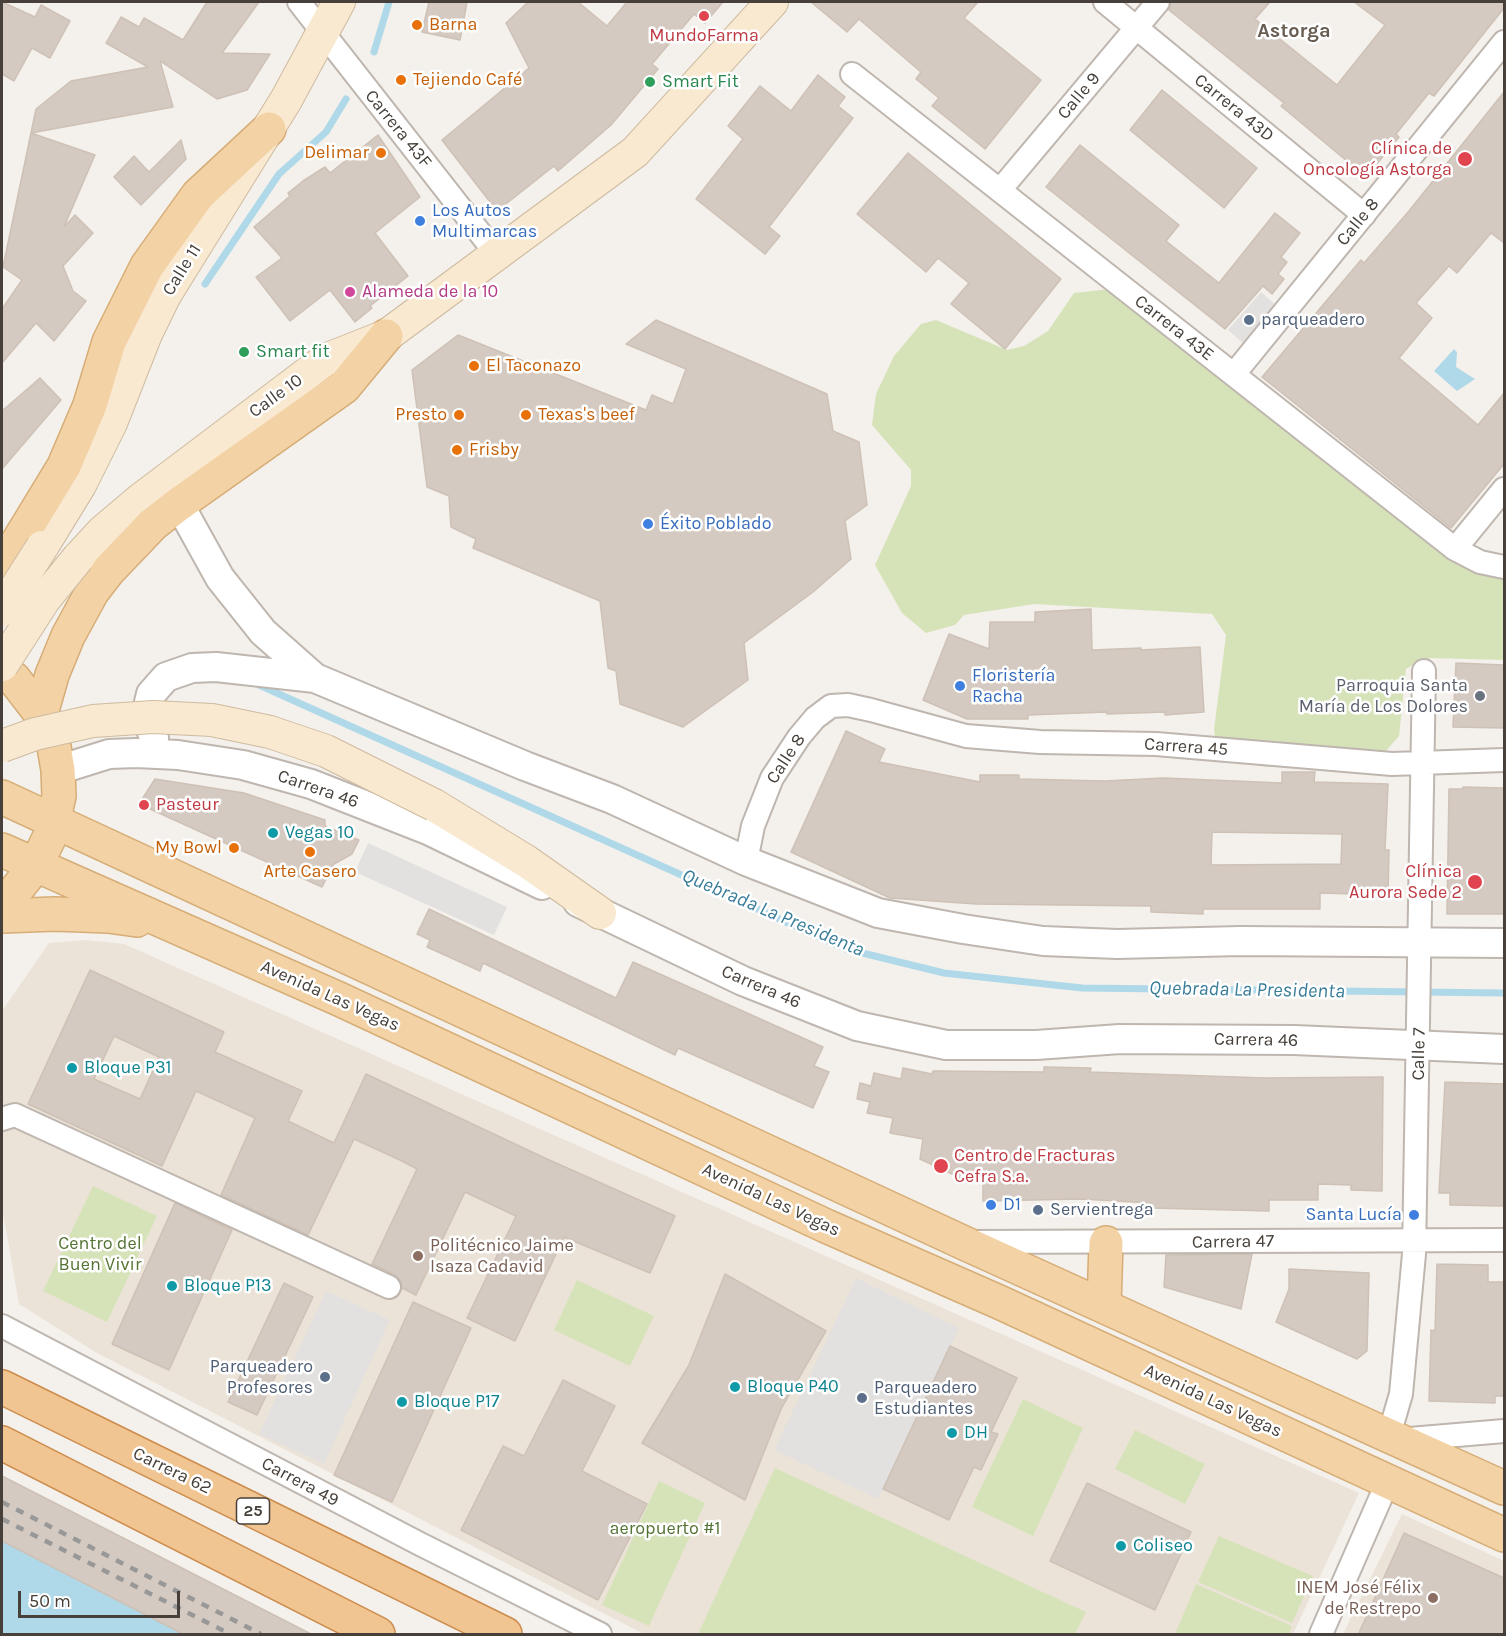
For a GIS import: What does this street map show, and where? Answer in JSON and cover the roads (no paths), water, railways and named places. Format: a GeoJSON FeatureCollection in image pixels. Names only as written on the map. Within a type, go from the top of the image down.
{"type":"FeatureCollection","features":[{"type":"Feature","properties":{"kind":"highway","name":"Carrera 62"},"geometry":{"type":"LineString","coordinates":[[2,1387],[505,1635]]}},
{"type":"Feature","properties":{"kind":"highway"},"geometry":{"type":"LineString","coordinates":[[2,1443],[378,1635]]}},
{"type":"Feature","properties":{"kind":"main road","name":"Calle 11"},"geometry":{"type":"LineString","coordinates":[[2,610],[80,485],[111,423],[146,334],[165,295],[269,129],[339,2]]}},
{"type":"Feature","properties":{"kind":"main road","name":"Calle 10"},"geometry":{"type":"LineString","coordinates":[[2,665],[56,585],[102,532],[150,492],[325,360],[386,336],[498,256],[635,152],[772,2]]}},
{"type":"Feature","properties":{"kind":"main road"},"geometry":{"type":"LineString","coordinates":[[81,611],[57,609],[36,598],[5,563],[64,466],[90,405],[109,342],[147,266],[198,195],[269,129]]}},
{"type":"Feature","properties":{"kind":"main road"},"geometry":{"type":"LineString","coordinates":[[41,714],[52,675],[81,611],[109,570],[153,524],[344,387],[386,336]]}},
{"type":"Feature","properties":{"kind":"main road"},"geometry":{"type":"LineString","coordinates":[[2,526],[39,509]]}},
{"type":"Feature","properties":{"kind":"main road"},"geometry":{"type":"LineString","coordinates":[[2,670],[14,679],[41,714],[52,741],[58,770],[59,796],[55,821],[36,865],[12,895],[2,903]]}},
{"type":"Feature","properties":{"kind":"main road"},"geometry":{"type":"LineString","coordinates":[[2,746],[35,734],[93,721],[153,717],[212,720],[270,732],[326,751],[435,805],[526,861],[600,913]]}},
{"type":"Feature","properties":{"kind":"main road"},"geometry":{"type":"LineString","coordinates":[[2,797],[962,1242],[1504,1488]]}},
{"type":"Feature","properties":{"kind":"main road","name":"Avenida Las Vegas"},"geometry":{"type":"LineString","coordinates":[[2,850],[339,999],[816,1221],[999,1302],[1504,1535]]}},
{"type":"Feature","properties":{"kind":"main road"},"geometry":{"type":"LineString","coordinates":[[2,916],[108,915],[177,927]]}},
{"type":"Feature","properties":{"kind":"main road"},"geometry":{"type":"LineString","coordinates":[[1104,1306],[1106,1243]]}},
{"type":"Feature","properties":{"kind":"street","name":"Carrera 43F"},"geometry":{"type":"LineString","coordinates":[[299,2],[498,256]]}},
{"type":"Feature","properties":{"kind":"street","name":"Carrera 43D"},"geometry":{"type":"LineString","coordinates":[[1105,2],[1364,215]]}},
{"type":"Feature","properties":{"kind":"street","name":"Calle 9"},"geometry":{"type":"LineString","coordinates":[[1000,190],[1158,2]]}},
{"type":"Feature","properties":{"kind":"street","name":"Calle 8"},"geometry":{"type":"LineString","coordinates":[[1234,375],[1504,42]]}},
{"type":"Feature","properties":{"kind":"street","name":"Carrera 43E"},"geometry":{"type":"LineString","coordinates":[[852,74],[1455,549],[1480,562],[1504,567]]}},
{"type":"Feature","properties":{"kind":"street"},"geometry":{"type":"LineString","coordinates":[[1455,549],[1504,489]]}},
{"type":"Feature","properties":{"kind":"street"},"geometry":{"type":"LineString","coordinates":[[179,504],[220,578],[263,632],[315,678]]}},
{"type":"Feature","properties":{"kind":"street"},"geometry":{"type":"LineString","coordinates":[[178,755],[153,738],[146,715],[151,694],[166,677],[192,668],[216,667],[315,678],[525,766],[612,799],[746,861],[878,913],[1043,941],[1117,944],[1241,940],[1504,943]]}},
{"type":"Feature","properties":{"kind":"street","name":"Calle 7"},"geometry":{"type":"LineString","coordinates":[[1394,1438],[1401,1394],[1414,1240],[1424,671]]}},
{"type":"Feature","properties":{"kind":"street","name":"Calle 8"},"geometry":{"type":"LineString","coordinates":[[746,861],[761,801],[772,778],[815,718],[831,706],[848,705],[872,710]]}},
{"type":"Feature","properties":{"kind":"street","name":"Carrera 45"},"geometry":{"type":"LineString","coordinates":[[872,710],[888,717],[966,736],[1040,742],[1156,744],[1392,764],[1504,759]]}},
{"type":"Feature","properties":{"kind":"street","name":"Carrera 46"},"geometry":{"type":"LineString","coordinates":[[58,770],[109,754],[178,755],[243,765],[311,784],[428,830],[743,981],[847,1022],[946,1045],[1036,1045],[1131,1039],[1294,1040],[1504,1049]]}},
{"type":"Feature","properties":{"kind":"street"},"geometry":{"type":"LineString","coordinates":[[2,1119],[15,1115],[389,1287]]}},
{"type":"Feature","properties":{"kind":"street","name":"Carrera 47"},"geometry":{"type":"LineString","coordinates":[[962,1242],[1504,1240]]}},
{"type":"Feature","properties":{"kind":"street","name":"Carrera 49"},"geometry":{"type":"LineString","coordinates":[[2,1326],[600,1635]]}},
{"type":"Feature","properties":{"kind":"street"},"geometry":{"type":"LineString","coordinates":[[1394,1438],[1504,1431]]}},
{"type":"Feature","properties":{"kind":"street"},"geometry":{"type":"LineString","coordinates":[[1321,1635],[1388,1481]]}},
{"type":"Feature","properties":{"kind":"water"},"geometry":{"type":"Polygon","coordinates":[[[1454,349],[1457,352],[1456,367],[1475,379],[1457,391],[1434,371],[1454,349]]]}},
{"type":"Feature","properties":{"kind":"water"},"geometry":{"type":"Polygon","coordinates":[[[2,1541],[185,1634],[2,1634],[2,1541]]]}},
{"type":"Feature","properties":{"kind":"waterway"},"geometry":{"type":"LineString","coordinates":[[374,52],[389,2]]}},
{"type":"Feature","properties":{"kind":"waterway"},"geometry":{"type":"LineString","coordinates":[[205,284],[279,174],[326,132],[346,99]]}},
{"type":"Feature","properties":{"kind":"waterway","name":"Quebrada La Presidenta"},"geometry":{"type":"LineString","coordinates":[[259,685],[846,949],[944,973],[1082,988],[1504,993]]}},
{"type":"Feature","properties":{"kind":"railway"},"geometry":{"type":"LineString","coordinates":[[2,1502],[261,1634]]}},
{"type":"Feature","properties":{"kind":"railway"},"geometry":{"type":"LineString","coordinates":[[2,1519],[230,1634]]}},
{"type":"Feature","properties":{"kind":"place","name":"MundoFarma"},"geometry":{"type":"Point","coordinates":[704,16]}},
{"type":"Feature","properties":{"kind":"place","name":"Barna"},"geometry":{"type":"Point","coordinates":[417,25]}},
{"type":"Feature","properties":{"kind":"place","name":"Tejiendo Café"},"geometry":{"type":"Point","coordinates":[401,80]}},
{"type":"Feature","properties":{"kind":"place","name":"Smart Fit"},"geometry":{"type":"Point","coordinates":[650,82]}},
{"type":"Feature","properties":{"kind":"place","name":"Delimar"},"geometry":{"type":"Point","coordinates":[381,153]}},
{"type":"Feature","properties":{"kind":"place","name":"Clínica de Oncología Astorga"},"geometry":{"type":"Point","coordinates":[1465,159]}},
{"type":"Feature","properties":{"kind":"place","name":"Los Autos Multimarcas"},"geometry":{"type":"Point","coordinates":[420,221]}},
{"type":"Feature","properties":{"kind":"place","name":"Alameda de la 10"},"geometry":{"type":"Point","coordinates":[350,292]}},
{"type":"Feature","properties":{"kind":"place","name":"parqueadero"},"geometry":{"type":"Point","coordinates":[1249,320]}},
{"type":"Feature","properties":{"kind":"place","name":"Smart fit"},"geometry":{"type":"Point","coordinates":[244,352]}},
{"type":"Feature","properties":{"kind":"place","name":"El Taconazo"},"geometry":{"type":"Point","coordinates":[474,366]}},
{"type":"Feature","properties":{"kind":"place","name":"Presto"},"geometry":{"type":"Point","coordinates":[459,415]}},
{"type":"Feature","properties":{"kind":"place","name":"Texas's beef"},"geometry":{"type":"Point","coordinates":[526,415]}},
{"type":"Feature","properties":{"kind":"place","name":"Frisby"},"geometry":{"type":"Point","coordinates":[457,450]}},
{"type":"Feature","properties":{"kind":"place","name":"Éxito Poblado"},"geometry":{"type":"Point","coordinates":[648,524]}},
{"type":"Feature","properties":{"kind":"place","name":"Floristería Racha"},"geometry":{"type":"Point","coordinates":[960,686]}},
{"type":"Feature","properties":{"kind":"place","name":"Parroquia Santa María de Los Dolores"},"geometry":{"type":"Point","coordinates":[1480,696]}},
{"type":"Feature","properties":{"kind":"place","name":"Pasteur"},"geometry":{"type":"Point","coordinates":[144,805]}},
{"type":"Feature","properties":{"kind":"place","name":"Vegas 10"},"geometry":{"type":"Point","coordinates":[273,833]}},
{"type":"Feature","properties":{"kind":"place","name":"My Bowl"},"geometry":{"type":"Point","coordinates":[234,848]}},
{"type":"Feature","properties":{"kind":"place","name":"Arte Casero"},"geometry":{"type":"Point","coordinates":[310,852]}},
{"type":"Feature","properties":{"kind":"place","name":"Clínica Aurora Sede 2"},"geometry":{"type":"Point","coordinates":[1475,882]}},
{"type":"Feature","properties":{"kind":"place","name":"Bloque P31"},"geometry":{"type":"Point","coordinates":[72,1068]}},
{"type":"Feature","properties":{"kind":"place","name":"Centro de Fracturas Cefra S.a."},"geometry":{"type":"Point","coordinates":[941,1166]}},
{"type":"Feature","properties":{"kind":"place","name":"D1"},"geometry":{"type":"Point","coordinates":[991,1205]}},
{"type":"Feature","properties":{"kind":"place","name":"Servientrega"},"geometry":{"type":"Point","coordinates":[1038,1210]}},
{"type":"Feature","properties":{"kind":"place","name":"Santa Lucía"},"geometry":{"type":"Point","coordinates":[1414,1215]}},
{"type":"Feature","properties":{"kind":"place","name":"Politécnico Jaime Isaza Cadavid"},"geometry":{"type":"Point","coordinates":[418,1256]}},
{"type":"Feature","properties":{"kind":"place","name":"Bloque P13"},"geometry":{"type":"Point","coordinates":[172,1286]}},
{"type":"Feature","properties":{"kind":"place","name":"Parqueadero Profesores"},"geometry":{"type":"Point","coordinates":[325,1377]}},
{"type":"Feature","properties":{"kind":"place","name":"Bloque P40"},"geometry":{"type":"Point","coordinates":[735,1387]}},
{"type":"Feature","properties":{"kind":"place","name":"Parqueadero Estudiantes"},"geometry":{"type":"Point","coordinates":[862,1398]}},
{"type":"Feature","properties":{"kind":"place","name":"Bloque P17"},"geometry":{"type":"Point","coordinates":[402,1402]}},
{"type":"Feature","properties":{"kind":"place","name":"DH"},"geometry":{"type":"Point","coordinates":[952,1433]}},
{"type":"Feature","properties":{"kind":"place","name":"Coliseo"},"geometry":{"type":"Point","coordinates":[1121,1546]}},
{"type":"Feature","properties":{"kind":"place","name":"INEM José Félix de Restrepo"},"geometry":{"type":"Point","coordinates":[1433,1598]}},
{"type":"Feature","properties":{"kind":"district","name":"Astorga"},"geometry":{"type":"Point","coordinates":[1294,31]}},
{"type":"Feature","properties":{"kind":"park label","name":"Centro del Buen Vivir"},"geometry":{"type":"Point","coordinates":[100,1254]}},
{"type":"Feature","properties":{"kind":"park label","name":"aeropuerto #1"},"geometry":{"type":"Point","coordinates":[665,1529]}}]}
